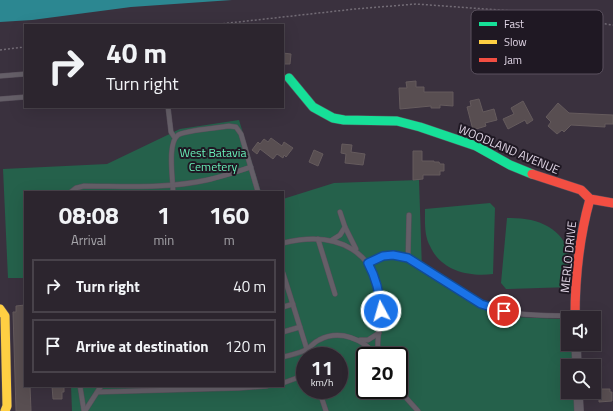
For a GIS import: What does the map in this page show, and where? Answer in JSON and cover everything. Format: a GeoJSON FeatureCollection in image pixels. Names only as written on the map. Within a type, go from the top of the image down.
{"type":"FeatureCollection","features":[{"type":"Feature","properties":{"kind":"street","name":"WOODLAND AVENUE"},"geometry":{"type":"LineString","coordinates":[[289,78],[302,96],[313,107],[333,118],[344,120],[397,121],[420,126],[476,146],[510,165],[541,178],[581,190],[590,199],[613,203]]}},
{"type":"Feature","properties":{"kind":"street","name":"MERLO DRIVE"},"geometry":{"type":"LineString","coordinates":[[575,311],[579,258],[586,212],[590,199]]}},
{"type":"Feature","properties":{"kind":"street"},"geometry":{"type":"LineString","coordinates":[[0,309],[5,316],[7,406],[5,411]]}},
{"type":"Feature","properties":{"kind":"street"},"geometry":{"type":"LineString","coordinates":[[578,399],[579,411]]}},
{"type":"Feature","properties":{"kind":"lane"},"geometry":{"type":"LineString","coordinates":[[0,76],[24,74]]}},
{"type":"Feature","properties":{"kind":"lane"},"geometry":{"type":"LineString","coordinates":[[0,99],[24,97]]}},
{"type":"Feature","properties":{"kind":"lane"},"geometry":{"type":"LineString","coordinates":[[168,108],[171,132],[175,138]]}},
{"type":"Feature","properties":{"kind":"lane"},"geometry":{"type":"LineString","coordinates":[[173,191],[172,147],[175,138],[183,133],[229,126],[236,127],[240,134],[258,191]]}},
{"type":"Feature","properties":{"kind":"lane"},"geometry":{"type":"LineString","coordinates":[[72,191],[76,188],[84,186],[173,185],[207,180],[251,167]]}},
{"type":"Feature","properties":{"kind":"lane"},"geometry":{"type":"LineString","coordinates":[[340,212],[351,240],[368,263],[375,278],[380,300],[381,317],[378,347]]}},
{"type":"Feature","properties":{"kind":"lane"},"geometry":{"type":"LineString","coordinates":[[408,258],[409,215]]}},
{"type":"Feature","properties":{"kind":"lane"},"geometry":{"type":"LineString","coordinates":[[332,240],[340,235],[345,227]]}},
{"type":"Feature","properties":{"kind":"lane"},"geometry":{"type":"LineString","coordinates":[[284,243],[305,239],[332,240],[350,247],[360,254]]}},
{"type":"Feature","properties":{"kind":"lane"},"geometry":{"type":"LineString","coordinates":[[318,239],[335,294]]}},
{"type":"Feature","properties":{"kind":"lane"},"geometry":{"type":"LineString","coordinates":[[368,263],[383,256],[393,255],[408,258],[481,304],[490,308],[517,314],[561,316]]}},
{"type":"Feature","properties":{"kind":"lane"},"geometry":{"type":"LineString","coordinates":[[284,276],[306,347]]}},
{"type":"Feature","properties":{"kind":"lane"},"geometry":{"type":"LineString","coordinates":[[284,307],[293,304]]}},
{"type":"Feature","properties":{"kind":"lane"},"geometry":{"type":"LineString","coordinates":[[284,332],[300,327]]}},
{"type":"Feature","properties":{"kind":"lane"},"geometry":{"type":"LineString","coordinates":[[311,347],[320,339],[333,336],[341,335],[360,340],[368,340],[379,333]]}},
{"type":"Feature","properties":{"kind":"lane"},"geometry":{"type":"LineString","coordinates":[[360,340],[369,347]]}},
{"type":"Feature","properties":{"kind":"lane"},"geometry":{"type":"LineString","coordinates":[[284,357],[296,353]]}},
{"type":"Feature","properties":{"kind":"lane"},"geometry":{"type":"LineString","coordinates":[[284,383],[296,378]]}},
{"type":"Feature","properties":{"kind":"lane"},"geometry":{"type":"LineString","coordinates":[[80,387],[84,411]]}},
{"type":"Feature","properties":{"kind":"lane"},"geometry":{"type":"LineString","coordinates":[[84,411],[100,387]]}},
{"type":"Feature","properties":{"kind":"lane"},"geometry":{"type":"LineString","coordinates":[[98,392],[254,387]]}},
{"type":"Feature","properties":{"kind":"lane"},"geometry":{"type":"LineString","coordinates":[[322,399],[326,411]]}},
{"type":"Feature","properties":{"kind":"lane"},"geometry":{"type":"LineString","coordinates":[[407,399],[418,411]]}},
{"type":"Feature","properties":{"kind":"path"},"geometry":{"type":"LineString","coordinates":[[221,24],[416,4],[499,10]]}},
{"type":"Feature","properties":{"kind":"path"},"geometry":{"type":"LineString","coordinates":[[603,24],[613,26]]}},
{"type":"Feature","properties":{"kind":"path"},"geometry":{"type":"LineString","coordinates":[[0,50],[24,47]]}},
{"type":"Feature","properties":{"kind":"green space","name":"West Batavia Cemetery"},"geometry":{"type":"Polygon","coordinates":[[[239,120],[261,191],[24,191],[24,278],[8,278],[3,169],[107,164],[180,129],[239,120]]]}},
{"type":"Feature","properties":{"kind":"green space"},"geometry":{"type":"Polygon","coordinates":[[[419,180],[422,270],[492,312],[514,317],[561,320],[561,351],[572,351],[573,359],[561,359],[561,399],[574,399],[574,411],[72,411],[71,387],[284,387],[284,199],[334,183],[419,180]]]}},
{"type":"Feature","properties":{"kind":"green space"},"geometry":{"type":"Polygon","coordinates":[[[490,203],[495,208],[493,274],[484,275],[465,273],[448,267],[435,255],[430,246],[425,228],[425,209],[490,203]]]}},
{"type":"Feature","properties":{"kind":"green space"},"geometry":{"type":"Polygon","coordinates":[[[507,218],[519,218],[541,223],[551,228],[559,235],[565,243],[572,266],[571,287],[506,289],[501,283],[507,218]]]}},
{"type":"Feature","properties":{"kind":"water"},"geometry":{"type":"Polygon","coordinates":[[[0,0],[232,0],[131,7],[32,20],[0,22],[0,0]]]}},
{"type":"Feature","properties":{"kind":"building"},"geometry":{"type":"Polygon","coordinates":[[[284,53],[291,54],[290,64],[284,64],[284,53]]]}},
{"type":"Feature","properties":{"kind":"building"},"geometry":{"type":"Polygon","coordinates":[[[416,81],[416,87],[424,87],[424,92],[453,92],[453,106],[440,105],[440,108],[431,108],[431,106],[400,109],[399,88],[407,88],[406,82],[416,81]]]}},
{"type":"Feature","properties":{"kind":"building"},"geometry":{"type":"Polygon","coordinates":[[[479,99],[483,112],[494,109],[497,120],[485,123],[486,126],[473,130],[467,107],[471,106],[470,101],[479,99]]]}},
{"type":"Feature","properties":{"kind":"building"},"geometry":{"type":"Polygon","coordinates":[[[523,101],[533,120],[527,124],[525,120],[508,129],[503,119],[514,114],[511,108],[523,101]]]}},
{"type":"Feature","properties":{"kind":"building"},"geometry":{"type":"Polygon","coordinates":[[[558,103],[569,113],[613,115],[613,124],[605,124],[605,127],[571,125],[564,132],[562,130],[557,134],[548,126],[551,122],[546,117],[558,103]]]}},
{"type":"Feature","properties":{"kind":"building"},"geometry":{"type":"Polygon","coordinates":[[[271,138],[282,146],[284,142],[293,148],[286,157],[284,155],[283,158],[277,154],[273,159],[260,149],[257,154],[252,150],[258,142],[260,144],[264,139],[268,142],[271,138]]]}},
{"type":"Feature","properties":{"kind":"building"},"geometry":{"type":"Polygon","coordinates":[[[342,144],[352,145],[351,152],[365,154],[363,165],[345,163],[346,154],[341,153],[342,144]]]}},
{"type":"Feature","properties":{"kind":"building"},"geometry":{"type":"Polygon","coordinates":[[[314,150],[323,154],[318,166],[309,162],[314,150]]]}},
{"type":"Feature","properties":{"kind":"building"},"geometry":{"type":"Polygon","coordinates":[[[413,151],[422,151],[422,161],[434,161],[444,164],[444,171],[440,171],[440,175],[423,175],[423,179],[413,180],[413,151]]]}},
{"type":"Feature","properties":{"kind":"building"},"geometry":{"type":"Polygon","coordinates":[[[24,305],[24,387],[30,387],[31,411],[16,411],[13,312],[16,312],[16,306],[24,305]]]}},
{"type":"Feature","properties":{"kind":"building"},"geometry":{"type":"Polygon","coordinates":[[[52,387],[64,387],[62,399],[53,399],[52,387]]]}},
{"type":"Feature","properties":{"kind":"building"},"geometry":{"type":"Polygon","coordinates":[[[601,389],[610,389],[610,392],[612,392],[612,401],[599,402],[599,399],[601,399],[601,389]]]}},
{"type":"Feature","properties":{"kind":"traffic: fast"},"geometry":{"type":"LineString","coordinates":[[289,78],[313,107],[333,118],[344,120],[397,121],[420,127],[476,146],[510,165],[532,174]]}},
{"type":"Feature","properties":{"kind":"traffic: slow"},"geometry":{"type":"LineString","coordinates":[[0,309],[5,316],[7,406],[5,411]]}},
{"type":"Feature","properties":{"kind":"traffic: jam"},"geometry":{"type":"LineString","coordinates":[[532,174],[581,190],[590,199],[613,203]]}},
{"type":"Feature","properties":{"kind":"traffic: jam"},"geometry":{"type":"LineString","coordinates":[[575,311],[578,258],[590,199]]}},
{"type":"Feature","properties":{"kind":"route"},"geometry":{"type":"LineString","coordinates":[[381,311],[378,289],[372,270],[368,263],[383,256],[393,255],[408,258],[481,304],[490,308],[504,311]]}}]}
